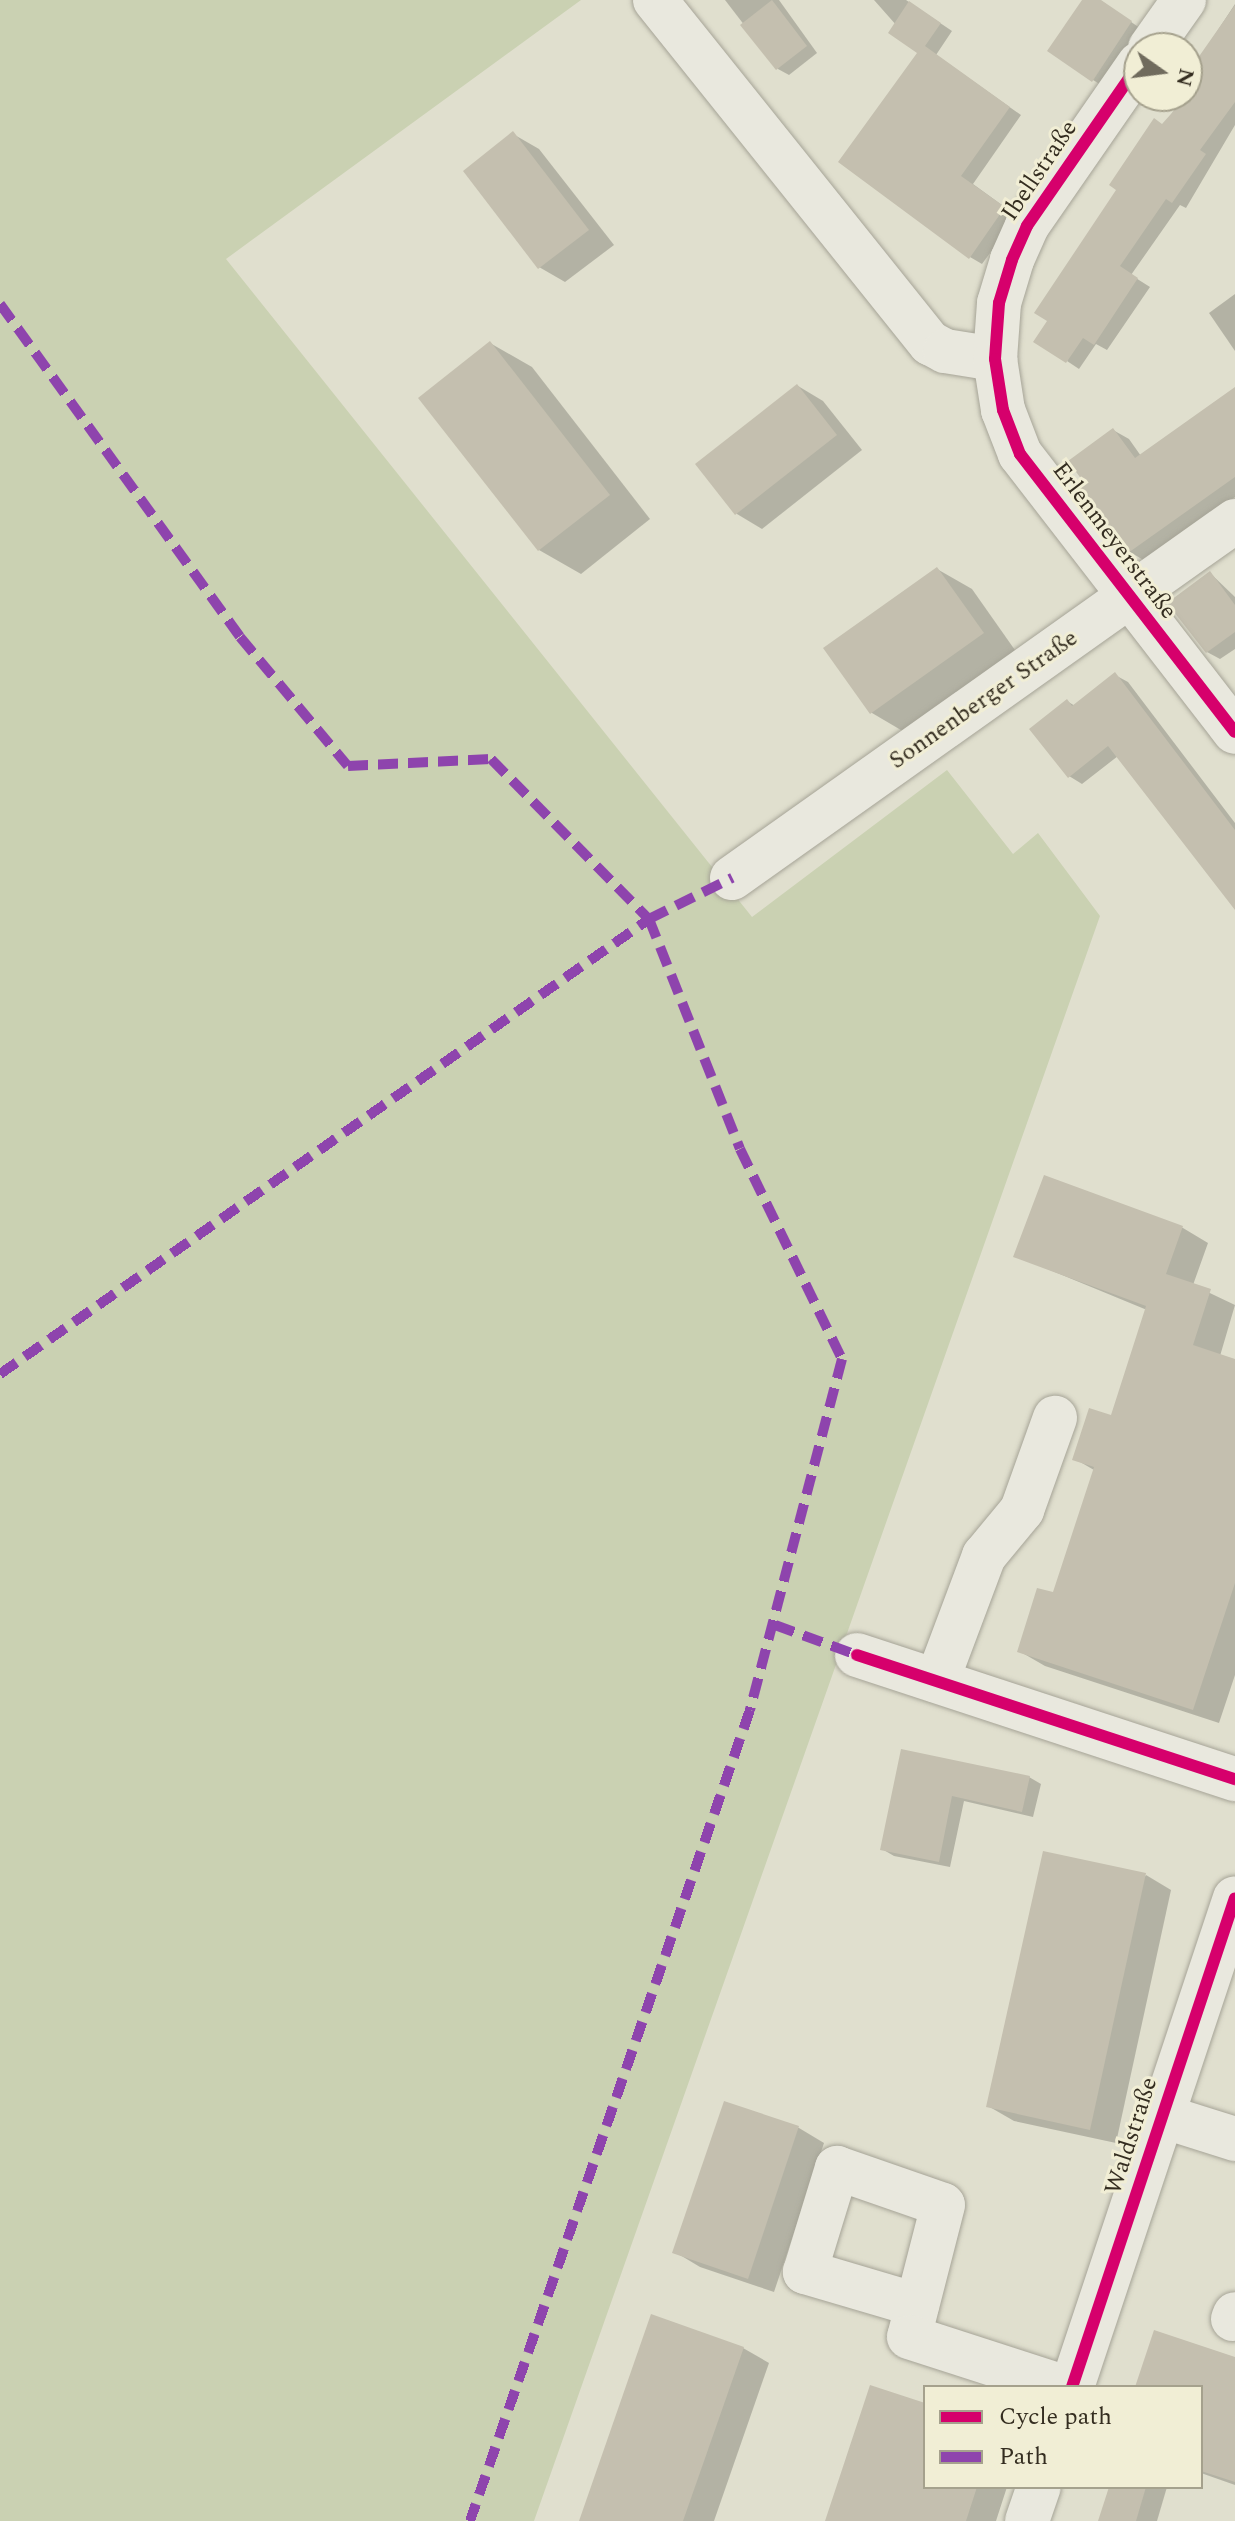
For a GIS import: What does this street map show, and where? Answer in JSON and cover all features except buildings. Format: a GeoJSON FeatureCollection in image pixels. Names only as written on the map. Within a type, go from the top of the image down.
{"type":"FeatureCollection","features":[{"type":"Feature","properties":{"kind":"street"},"geometry":{"type":"LineString","coordinates":[[655,0],[930,343],[945,351],[995,359]]}},
{"type":"Feature","properties":{"kind":"street"},"geometry":{"type":"LineString","coordinates":[[1161,32],[1184,0]]}},
{"type":"Feature","properties":{"kind":"street","name":"Ibellstraße"},"geometry":{"type":"LineString","coordinates":[[995,359],[999,303],[1027,226],[1123,87]]}},
{"type":"Feature","properties":{"kind":"street","name":"Erlenmeyerstraße"},"geometry":{"type":"LineString","coordinates":[[995,359],[1003,410],[1020,454],[1128,598],[1235,732]]}},
{"type":"Feature","properties":{"kind":"street","name":"Sonnenberger Straße"},"geometry":{"type":"LineString","coordinates":[[732,878],[1235,521]]}},
{"type":"Feature","properties":{"kind":"street"},"geometry":{"type":"LineString","coordinates":[[937,1681],[984,1556],[1022,1510],[1055,1418]]}},
{"type":"Feature","properties":{"kind":"street"},"geometry":{"type":"LineString","coordinates":[[857,1655],[1235,1779]]}},
{"type":"Feature","properties":{"kind":"street","name":"Waldstraße"},"geometry":{"type":"LineString","coordinates":[[1073,2385],[1235,1898]]}},
{"type":"Feature","properties":{"kind":"street"},"geometry":{"type":"LineString","coordinates":[[1162,2116],[1235,2139]]}},
{"type":"Feature","properties":{"kind":"street"},"geometry":{"type":"LineString","coordinates":[[917,2305],[909,2337],[1058,2385]]}},
{"type":"Feature","properties":{"kind":"street"},"geometry":{"type":"LineString","coordinates":[[1027,2521],[1038,2489]]}},
{"type":"Feature","properties":{"kind":"green space"},"geometry":{"type":"Polygon","coordinates":[[[0,0],[581,0],[226,259],[752,917],[947,770],[1013,854],[1038,833],[1100,916],[534,2521],[0,2521],[0,0]]]}},
{"type":"Feature","properties":{"kind":"marked path"},"geometry":{"type":"LineString","coordinates":[[0,304],[240,637],[348,766],[491,759],[649,919],[740,1149],[842,1359],[750,1710],[470,2521]]}},
{"type":"Feature","properties":{"kind":"marked path"},"geometry":{"type":"LineString","coordinates":[[0,1374],[649,919],[732,878]]}},
{"type":"Feature","properties":{"kind":"marked path"},"geometry":{"type":"LineString","coordinates":[[775,1625],[857,1655]]}},
{"type":"Feature","properties":{"kind":"cycle path"},"geometry":{"type":"LineString","coordinates":[[1123,87],[1027,226],[1012,260],[999,303],[995,359],[1003,410],[1020,454],[1235,732]]}},
{"type":"Feature","properties":{"kind":"cycle path"},"geometry":{"type":"LineString","coordinates":[[857,1655],[1235,1779]]}},
{"type":"Feature","properties":{"kind":"cycle path"},"geometry":{"type":"LineString","coordinates":[[1073,2385],[1235,1898]]}}]}
